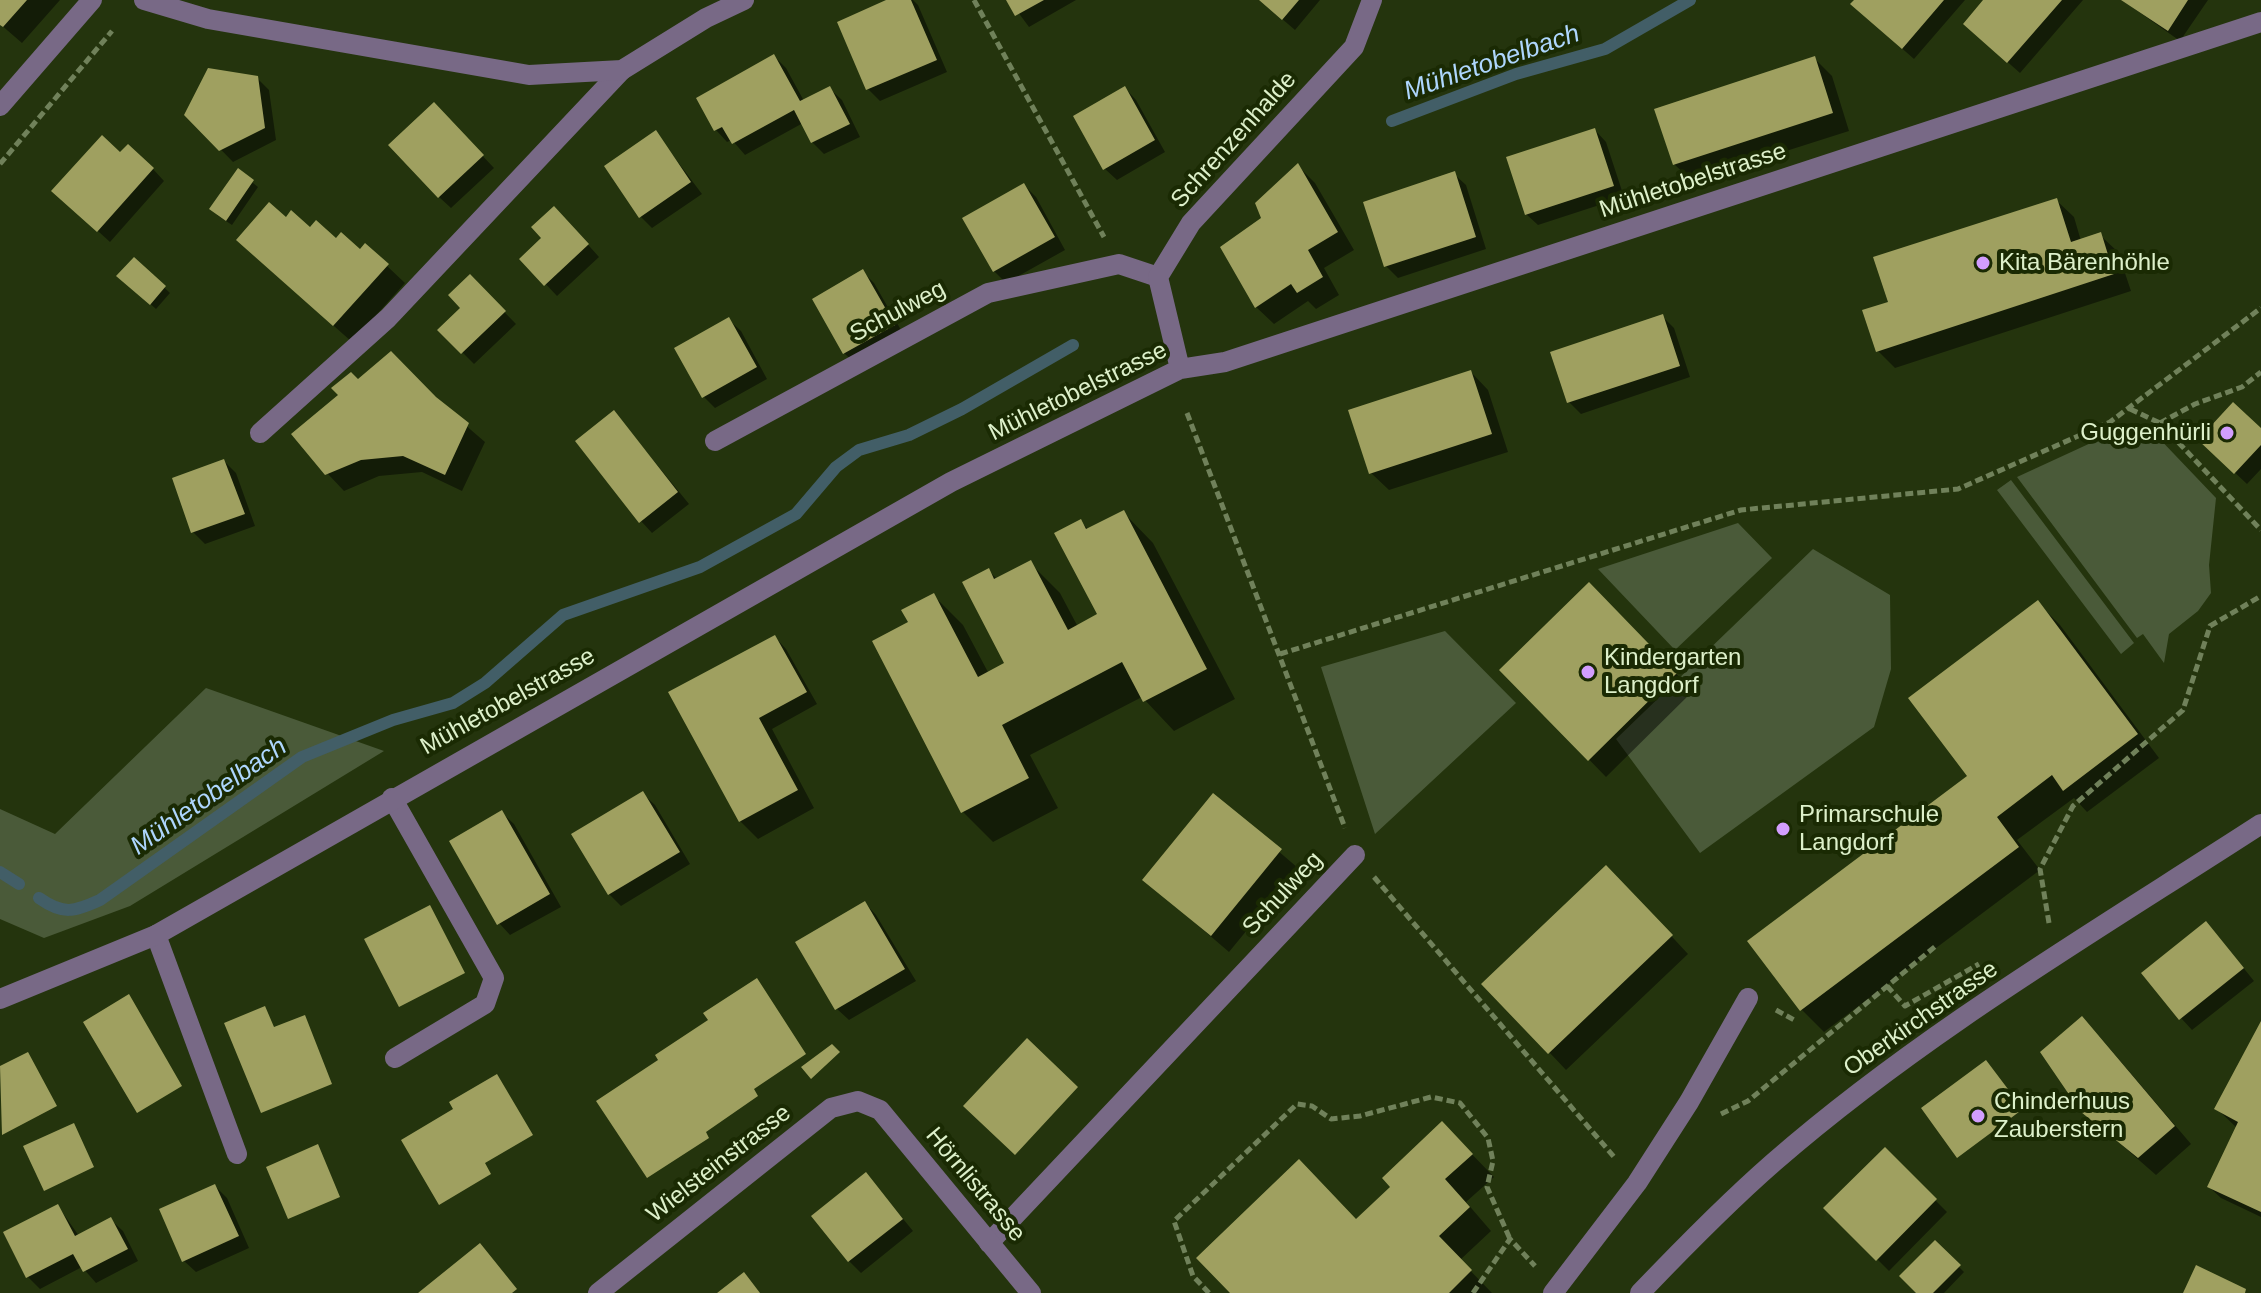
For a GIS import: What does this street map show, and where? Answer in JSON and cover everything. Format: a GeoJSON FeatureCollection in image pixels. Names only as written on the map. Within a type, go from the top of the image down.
{"type":"FeatureCollection","features":[{"type":"Feature","properties":{"kind":"street"},"geometry":{"type":"LineString","coordinates":[[0,106],[92,0]]}},
{"type":"Feature","properties":{"kind":"street"},"geometry":{"type":"LineString","coordinates":[[144,0],[208,19],[529,75],[622,70]]}},
{"type":"Feature","properties":{"kind":"street"},"geometry":{"type":"LineString","coordinates":[[260,433],[388,318],[622,70],[706,18],[744,0]]}},
{"type":"Feature","properties":{"kind":"street","name":"Schrenzenhalde"},"geometry":{"type":"LineString","coordinates":[[1158,277],[1191,223],[1354,47],[1372,0]]}},
{"type":"Feature","properties":{"kind":"street","name":"Mühletobelstrasse"},"geometry":{"type":"LineString","coordinates":[[0,999],[156,935],[951,482],[1180,369],[1240,357],[2261,22]]}},
{"type":"Feature","properties":{"kind":"street"},"geometry":{"type":"LineString","coordinates":[[1119,264],[1158,277],[1180,369]]}},
{"type":"Feature","properties":{"kind":"street","name":"Schulweg"},"geometry":{"type":"LineString","coordinates":[[715,441],[988,293],[1119,264]]}},
{"type":"Feature","properties":{"kind":"street"},"geometry":{"type":"LineString","coordinates":[[392,798],[494,978],[485,1004],[395,1058]]}},
{"type":"Feature","properties":{"kind":"street","name":"Oberkirchstrasse"},"geometry":{"type":"LineString","coordinates":[[1640,1293],[1774,1162],[1847,1103],[1939,1035],[2261,824]]}},
{"type":"Feature","properties":{"kind":"street","name":"Schulweg"},"geometry":{"type":"LineString","coordinates":[[989,1243],[1355,855]]}},
{"type":"Feature","properties":{"kind":"street"},"geometry":{"type":"LineString","coordinates":[[156,935],[237,1154]]}},
{"type":"Feature","properties":{"kind":"street"},"geometry":{"type":"LineString","coordinates":[[1553,1293],[1637,1183],[1689,1102],[1748,998]]}},
{"type":"Feature","properties":{"kind":"street","name":"Wielsteinstrasse"},"geometry":{"type":"LineString","coordinates":[[598,1293],[831,1108],[858,1101],[880,1110]]}},
{"type":"Feature","properties":{"kind":"street","name":"Hörnlistrasse"},"geometry":{"type":"LineString","coordinates":[[880,1110],[1031,1293]]}},
{"type":"Feature","properties":{"kind":"path"},"geometry":{"type":"LineString","coordinates":[[974,0],[1119,264]]}},
{"type":"Feature","properties":{"kind":"path"},"geometry":{"type":"LineString","coordinates":[[0,164],[120,22]]}},
{"type":"Feature","properties":{"kind":"path"},"geometry":{"type":"LineString","coordinates":[[1280,654],[1741,510],[1958,489],[2130,409],[2261,308]]}},
{"type":"Feature","properties":{"kind":"path"},"geometry":{"type":"LineString","coordinates":[[2160,423],[2195,404],[2242,387],[2261,372]]}},
{"type":"Feature","properties":{"kind":"path"},"geometry":{"type":"LineString","coordinates":[[2130,409],[2160,423],[2261,530]]}},
{"type":"Feature","properties":{"kind":"path","name":"Schulweg"},"geometry":{"type":"LineString","coordinates":[[1187,413],[1355,855]]}},
{"type":"Feature","properties":{"kind":"path"},"geometry":{"type":"LineString","coordinates":[[2052,928],[2040,869],[2073,806],[2183,710],[2210,626],[2261,596]]}},
{"type":"Feature","properties":{"kind":"path"},"geometry":{"type":"LineString","coordinates":[[1355,855],[1637,1183]]}},
{"type":"Feature","properties":{"kind":"path"},"geometry":{"type":"LineString","coordinates":[[1689,1102],[1708,1121],[1748,1101],[1937,945]]}},
{"type":"Feature","properties":{"kind":"path"},"geometry":{"type":"LineString","coordinates":[[1887,986],[1905,1006]]}},
{"type":"Feature","properties":{"kind":"path"},"geometry":{"type":"LineString","coordinates":[[1780,1012],[1796,1021]]}},
{"type":"Feature","properties":{"kind":"path"},"geometry":{"type":"LineString","coordinates":[[1209,1293],[1193,1276],[1174,1221],[1297,1104],[1312,1106],[1331,1119],[1360,1116],[1431,1097],[1460,1103],[1488,1138],[1493,1161],[1487,1187],[1510,1239],[1528,1258]]}},
{"type":"Feature","properties":{"kind":"path"},"geometry":{"type":"LineString","coordinates":[[1473,1293],[1510,1239]]}},
{"type":"Feature","properties":{"kind":"green space"},"geometry":{"type":"Polygon","coordinates":[[[2139,428],[2154,433],[2216,498],[2209,565],[2211,593],[2198,611],[2169,634],[2164,663],[2143,634],[2137,638],[2017,477],[2119,430],[2139,428]]]}},
{"type":"Feature","properties":{"kind":"green space"},"geometry":{"type":"Polygon","coordinates":[[[2011,480],[2134,643],[2121,654],[1997,490],[2011,480]]]}},
{"type":"Feature","properties":{"kind":"green space"},"geometry":{"type":"Polygon","coordinates":[[[1738,523],[1772,558],[1675,650],[1598,569],[1738,523]]]}},
{"type":"Feature","properties":{"kind":"green space"},"geometry":{"type":"Polygon","coordinates":[[[1813,549],[1890,595],[1891,669],[1874,727],[1700,853],[1616,739],[1813,549]]]}},
{"type":"Feature","properties":{"kind":"green space"},"geometry":{"type":"Polygon","coordinates":[[[1445,631],[1516,703],[1375,834],[1321,667],[1445,631]]]}},
{"type":"Feature","properties":{"kind":"green space"},"geometry":{"type":"Polygon","coordinates":[[[206,688],[384,751],[130,906],[44,938],[0,919],[0,809],[55,834],[206,688]]]}},
{"type":"Feature","properties":{"kind":"building"},"geometry":{"type":"Polygon","coordinates":[[[0,0],[27,0],[3,27],[0,25],[0,0]]]}},
{"type":"Feature","properties":{"kind":"building"},"geometry":{"type":"Polygon","coordinates":[[[886,0],[911,0],[937,60],[866,90],[837,22],[886,0]]]}},
{"type":"Feature","properties":{"kind":"building"},"geometry":{"type":"Polygon","coordinates":[[[1006,0],[1044,0],[1015,16],[1006,0]]]}},
{"type":"Feature","properties":{"kind":"building"},"geometry":{"type":"Polygon","coordinates":[[[1259,0],[1299,0],[1282,20],[1259,0]]]}},
{"type":"Feature","properties":{"kind":"building"},"geometry":{"type":"Polygon","coordinates":[[[1854,0],[1944,0],[1902,49],[1850,4],[1854,0]]]}},
{"type":"Feature","properties":{"kind":"building"},"geometry":{"type":"Polygon","coordinates":[[[1983,0],[2062,0],[2007,63],[1963,24],[1983,0]]]}},
{"type":"Feature","properties":{"kind":"building"},"geometry":{"type":"Polygon","coordinates":[[[2121,0],[2188,0],[2168,31],[2121,0]]]}},
{"type":"Feature","properties":{"kind":"building"},"geometry":{"type":"Polygon","coordinates":[[[774,54],[800,101],[830,86],[850,124],[811,143],[794,110],[732,144],[722,127],[714,131],[696,98],[774,54]]]}},
{"type":"Feature","properties":{"kind":"building"},"geometry":{"type":"Polygon","coordinates":[[[1815,56],[1833,113],[1673,165],[1654,109],[1815,56]]]}},
{"type":"Feature","properties":{"kind":"building"},"geometry":{"type":"Polygon","coordinates":[[[208,68],[258,76],[265,128],[219,151],[184,115],[208,68]]]}},
{"type":"Feature","properties":{"kind":"building"},"geometry":{"type":"Polygon","coordinates":[[[1125,86],[1155,140],[1103,170],[1073,116],[1125,86]]]}},
{"type":"Feature","properties":{"kind":"building"},"geometry":{"type":"Polygon","coordinates":[[[434,102],[484,155],[438,198],[388,145],[434,102]]]}},
{"type":"Feature","properties":{"kind":"building"},"geometry":{"type":"Polygon","coordinates":[[[1595,128],[1614,186],[1525,215],[1506,157],[1595,128]]]}},
{"type":"Feature","properties":{"kind":"building"},"geometry":{"type":"Polygon","coordinates":[[[656,130],[691,182],[639,218],[604,166],[656,130]]]}},
{"type":"Feature","properties":{"kind":"building"},"geometry":{"type":"Polygon","coordinates":[[[102,135],[120,152],[128,144],[154,168],[97,232],[51,191],[102,135]]]}},
{"type":"Feature","properties":{"kind":"building"},"geometry":{"type":"Polygon","coordinates":[[[1298,163],[1338,232],[1308,250],[1323,277],[1297,293],[1291,284],[1255,308],[1220,247],[1261,218],[1255,203],[1298,163]]]}},
{"type":"Feature","properties":{"kind":"building"},"geometry":{"type":"Polygon","coordinates":[[[238,168],[254,180],[226,221],[209,209],[238,168]]]}},
{"type":"Feature","properties":{"kind":"building"},"geometry":{"type":"Polygon","coordinates":[[[1455,171],[1476,237],[1384,267],[1363,202],[1455,171]]]}},
{"type":"Feature","properties":{"kind":"building"},"geometry":{"type":"Polygon","coordinates":[[[1024,183],[1055,237],[993,272],[962,218],[1024,183]]]}},
{"type":"Feature","properties":{"kind":"building"},"geometry":{"type":"Polygon","coordinates":[[[2057,198],[2071,242],[2101,232],[2114,274],[1876,352],[1862,310],[1888,302],[1873,257],[2057,198]]]}},
{"type":"Feature","properties":{"kind":"building"},"geometry":{"type":"Polygon","coordinates":[[[269,202],[286,217],[291,210],[310,227],[316,220],[336,238],[341,232],[360,249],[365,243],[389,264],[333,326],[236,240],[269,202]]]}},
{"type":"Feature","properties":{"kind":"building"},"geometry":{"type":"Polygon","coordinates":[[[554,206],[589,244],[544,286],[519,259],[541,238],[531,227],[554,206]]]}},
{"type":"Feature","properties":{"kind":"building"},"geometry":{"type":"Polygon","coordinates":[[[134,257],[166,286],[150,305],[116,276],[134,257]]]}},
{"type":"Feature","properties":{"kind":"building"},"geometry":{"type":"Polygon","coordinates":[[[863,269],[895,325],[843,354],[812,299],[863,269]]]}},
{"type":"Feature","properties":{"kind":"building"},"geometry":{"type":"Polygon","coordinates":[[[470,274],[506,311],[461,354],[437,330],[460,308],[448,295],[470,274]]]}},
{"type":"Feature","properties":{"kind":"building"},"geometry":{"type":"Polygon","coordinates":[[[1663,314],[1680,366],[1567,403],[1550,352],[1663,314]]]}},
{"type":"Feature","properties":{"kind":"building"},"geometry":{"type":"Polygon","coordinates":[[[729,317],[757,367],[702,398],[674,348],[729,317]]]}},
{"type":"Feature","properties":{"kind":"building"},"geometry":{"type":"Polygon","coordinates":[[[391,351],[436,397],[469,423],[445,475],[403,456],[361,460],[325,475],[291,434],[338,395],[331,388],[351,372],[358,379],[391,351]]]}},
{"type":"Feature","properties":{"kind":"building"},"geometry":{"type":"Polygon","coordinates":[[[1471,370],[1492,434],[1369,474],[1348,410],[1471,370]]]}},
{"type":"Feature","properties":{"kind":"building","name":"Guggenhürli"},"geometry":{"type":"Polygon","coordinates":[[[2233,402],[2261,428],[2261,445],[2234,474],[2198,440],[2233,402]]]}},
{"type":"Feature","properties":{"kind":"building"},"geometry":{"type":"Polygon","coordinates":[[[614,410],[678,492],[639,523],[575,441],[614,410]]]}},
{"type":"Feature","properties":{"kind":"building"},"geometry":{"type":"Polygon","coordinates":[[[224,459],[245,514],[191,533],[172,478],[224,459]]]}},
{"type":"Feature","properties":{"kind":"building"},"geometry":{"type":"Polygon","coordinates":[[[1124,510],[1207,669],[1143,702],[1122,662],[1002,725],[1029,778],[961,813],[872,641],[908,622],[901,610],[934,593],[978,677],[1004,663],[962,582],[989,568],[994,579],[1031,560],[1068,630],[1097,614],[1054,533],[1081,519],[1086,529],[1124,510]]]}},
{"type":"Feature","properties":{"kind":"building","name":"Kindergarten Langdorf"},"geometry":{"type":"Polygon","coordinates":[[[1589,582],[1677,673],[1588,761],[1499,670],[1589,582]]]}},
{"type":"Feature","properties":{"kind":"building"},"geometry":{"type":"Polygon","coordinates":[[[2038,600],[2138,734],[2063,791],[2052,775],[1997,817],[2019,847],[1800,1011],[1747,941],[1967,776],[1908,698],[2038,600]]]}},
{"type":"Feature","properties":{"kind":"building"},"geometry":{"type":"Polygon","coordinates":[[[775,635],[807,692],[759,718],[798,790],[739,822],[668,692],[775,635]]]}},
{"type":"Feature","properties":{"kind":"building"},"geometry":{"type":"Polygon","coordinates":[[[643,791],[680,852],[608,895],[571,834],[643,791]]]}},
{"type":"Feature","properties":{"kind":"building"},"geometry":{"type":"Polygon","coordinates":[[[1213,793],[1282,849],[1211,936],[1142,880],[1213,793]]]}},
{"type":"Feature","properties":{"kind":"building"},"geometry":{"type":"Polygon","coordinates":[[[502,810],[550,894],[497,925],[449,841],[502,810]]]}},
{"type":"Feature","properties":{"kind":"building"},"geometry":{"type":"Polygon","coordinates":[[[1606,865],[1673,935],[1548,1054],[1481,984],[1606,865]]]}},
{"type":"Feature","properties":{"kind":"building"},"geometry":{"type":"Polygon","coordinates":[[[865,901],[905,969],[835,1010],[795,942],[865,901]]]}},
{"type":"Feature","properties":{"kind":"building"},"geometry":{"type":"Polygon","coordinates":[[[430,905],[465,973],[399,1007],[364,939],[430,905]]]}},
{"type":"Feature","properties":{"kind":"building"},"geometry":{"type":"Polygon","coordinates":[[[2206,921],[2244,968],[2179,1020],[2141,973],[2206,921]]]}},
{"type":"Feature","properties":{"kind":"building"},"geometry":{"type":"Polygon","coordinates":[[[757,978],[806,1054],[754,1089],[758,1096],[706,1132],[709,1138],[647,1178],[596,1101],[658,1060],[655,1055],[708,1020],[703,1013],[757,978]]]}},
{"type":"Feature","properties":{"kind":"building"},"geometry":{"type":"Polygon","coordinates":[[[129,994],[182,1086],[137,1113],[83,1022],[129,994]]]}},
{"type":"Feature","properties":{"kind":"building"},"geometry":{"type":"Polygon","coordinates":[[[265,1006],[274,1027],[305,1015],[332,1084],[261,1113],[224,1023],[265,1006]]]}},
{"type":"Feature","properties":{"kind":"building"},"geometry":{"type":"Polygon","coordinates":[[[2082,1016],[2175,1126],[2138,1158],[2081,1112],[2040,1052],[2082,1016]]]}},
{"type":"Feature","properties":{"kind":"building"},"geometry":{"type":"Polygon","coordinates":[[[2261,1021],[2261,1212],[2207,1187],[2238,1122],[2214,1109],[2261,1021]]]}},
{"type":"Feature","properties":{"kind":"building"},"geometry":{"type":"Polygon","coordinates":[[[1027,1038],[1078,1087],[1015,1155],[963,1106],[1027,1038]]]}},
{"type":"Feature","properties":{"kind":"building"},"geometry":{"type":"Polygon","coordinates":[[[832,1044],[840,1052],[811,1079],[801,1067],[832,1044]]]}},
{"type":"Feature","properties":{"kind":"building"},"geometry":{"type":"Polygon","coordinates":[[[28,1052],[57,1106],[2,1135],[0,1066],[28,1052]]]}},
{"type":"Feature","properties":{"kind":"building"},"geometry":{"type":"Polygon","coordinates":[[[1986,1060],[2023,1109],[1957,1158],[1921,1108],[1986,1060]]]}},
{"type":"Feature","properties":{"kind":"building"},"geometry":{"type":"Polygon","coordinates":[[[497,1074],[533,1135],[485,1163],[491,1174],[439,1205],[401,1140],[453,1109],[449,1102],[497,1074]]]}},
{"type":"Feature","properties":{"kind":"building"},"geometry":{"type":"Polygon","coordinates":[[[1442,1121],[1473,1154],[1445,1179],[1470,1207],[1439,1236],[1472,1270],[1449,1293],[1230,1293],[1196,1258],[1299,1159],[1356,1219],[1390,1187],[1382,1178],[1442,1121]]]}},
{"type":"Feature","properties":{"kind":"building"},"geometry":{"type":"Polygon","coordinates":[[[74,1123],[94,1167],[44,1191],[23,1146],[74,1123]]]}},
{"type":"Feature","properties":{"kind":"building"},"geometry":{"type":"Polygon","coordinates":[[[318,1144],[340,1197],[288,1219],[266,1167],[318,1144]]]}},
{"type":"Feature","properties":{"kind":"building"},"geometry":{"type":"Polygon","coordinates":[[[1885,1147],[1937,1199],[1876,1261],[1823,1208],[1885,1147]]]}},
{"type":"Feature","properties":{"kind":"building"},"geometry":{"type":"Polygon","coordinates":[[[866,1172],[903,1219],[848,1262],[811,1216],[866,1172]]]}},
{"type":"Feature","properties":{"kind":"building"},"geometry":{"type":"Polygon","coordinates":[[[215,1184],[239,1236],[182,1262],[159,1209],[215,1184]]]}},
{"type":"Feature","properties":{"kind":"building"},"geometry":{"type":"Polygon","coordinates":[[[58,1204],[75,1236],[111,1217],[128,1249],[83,1272],[73,1254],[26,1278],[3,1232],[58,1204]]]}},
{"type":"Feature","properties":{"kind":"building"},"geometry":{"type":"Polygon","coordinates":[[[1935,1240],[1961,1265],[1933,1293],[1916,1293],[1899,1276],[1935,1240]]]}},
{"type":"Feature","properties":{"kind":"building"},"geometry":{"type":"Polygon","coordinates":[[[480,1243],[517,1289],[512,1293],[418,1293],[480,1243]]]}},
{"type":"Feature","properties":{"kind":"building"},"geometry":{"type":"Polygon","coordinates":[[[2196,1265],[2246,1289],[2245,1293],[2183,1293],[2196,1265]]]}},
{"type":"Feature","properties":{"kind":"building"},"geometry":{"type":"Polygon","coordinates":[[[744,1272],[760,1293],[717,1293],[744,1272]]]}},
{"type":"Feature","properties":{"kind":"waterway","name":"Mühletobelbach"},"geometry":{"type":"LineString","coordinates":[[1392,121],[1516,74],[1605,49],[1690,0]]}},
{"type":"Feature","properties":{"kind":"waterway","name":"Mühletobelbach"},"geometry":{"type":"LineString","coordinates":[[39,898],[55,907],[69,910],[100,900],[302,757],[393,720],[453,703],[485,683],[563,615],[700,567],[796,514],[836,467],[859,450],[909,435],[962,409],[1073,345]]}},
{"type":"Feature","properties":{"kind":"waterway","name":"Mühletobelbach"},"geometry":{"type":"LineString","coordinates":[[0,872],[19,884]]}},
{"type":"Feature","properties":{"kind":"place","name":"Kita Bärenhöhle"},"geometry":{"type":"Point","coordinates":[1983,263]}},
{"type":"Feature","properties":{"kind":"place","name":"Guggenhürli"},"geometry":{"type":"Point","coordinates":[2227,433]}},
{"type":"Feature","properties":{"kind":"place","name":"Kindergarten Langdorf"},"geometry":{"type":"Point","coordinates":[1588,672]}},
{"type":"Feature","properties":{"kind":"place","name":"Primarschule Langdorf"},"geometry":{"type":"Point","coordinates":[1783,829]}},
{"type":"Feature","properties":{"kind":"place","name":"Chinderhuus Zauberstern"},"geometry":{"type":"Point","coordinates":[1978,1116]}}]}
